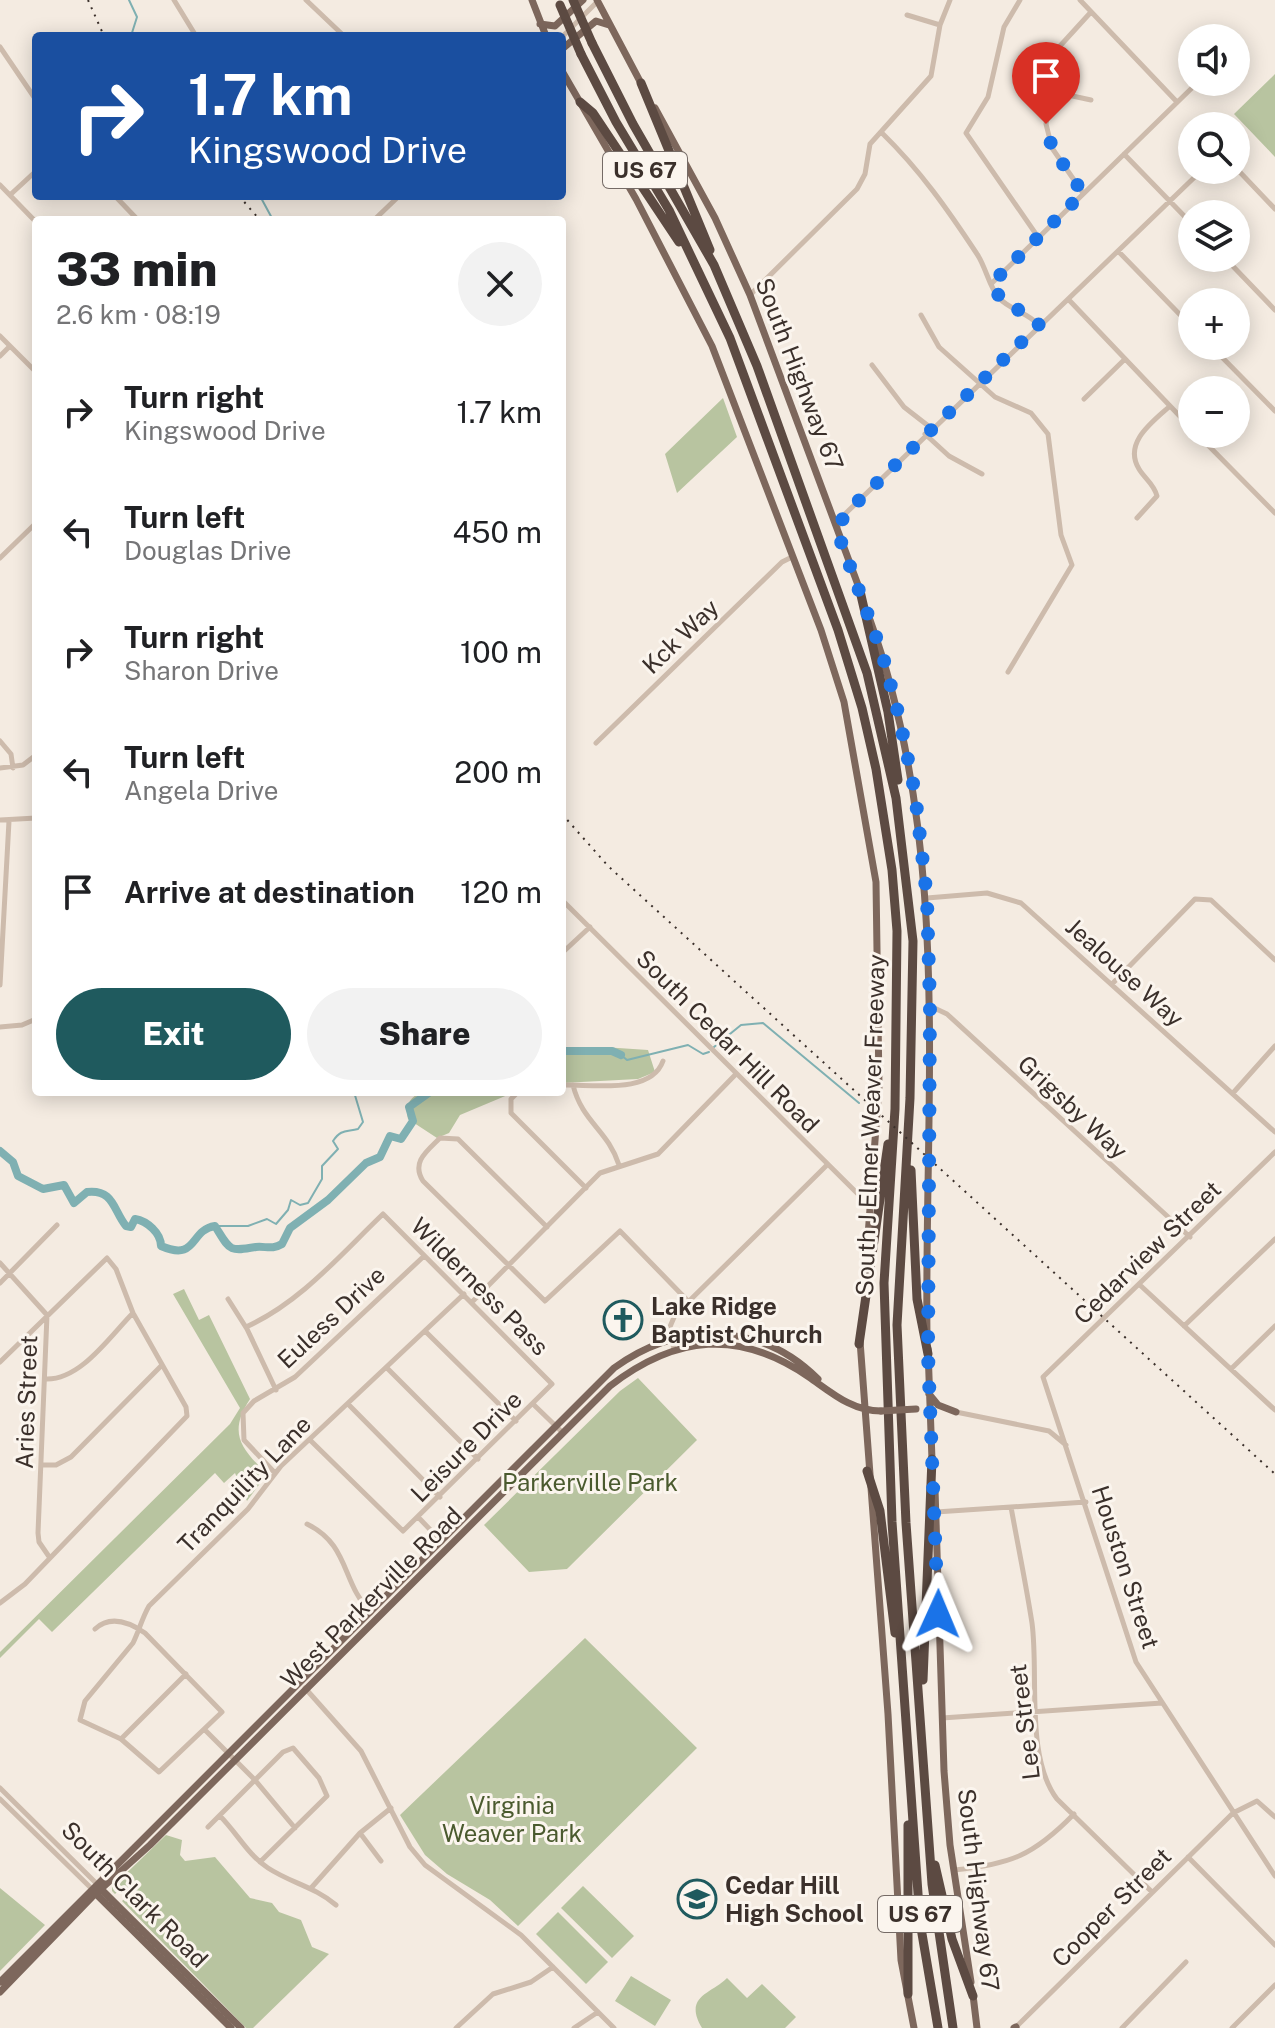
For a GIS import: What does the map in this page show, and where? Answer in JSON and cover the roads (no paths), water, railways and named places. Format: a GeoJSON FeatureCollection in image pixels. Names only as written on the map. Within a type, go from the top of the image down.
{"type":"FeatureCollection","features":[{"type":"Feature","properties":{"kind":"highway","name":"South J Elmer Weaver Freeway"},"geometry":{"type":"LineString","coordinates":[[573,0],[633,124],[714,265],[757,366],[867,673],[896,798],[913,941],[907,1152],[897,1325],[928,1835],[936,1919],[953,2028]]}},
{"type":"Feature","properties":{"kind":"highway","name":"South J Elmer Weaver Freeway"},"geometry":{"type":"LineString","coordinates":[[559,2],[581,54],[709,287],[748,383],[838,630],[866,723],[886,822],[896,901],[895,1109],[886,1224],[884,1336],[892,1522],[920,1922],[938,2028]]}},
{"type":"Feature","properties":{"kind":"highway"},"geometry":{"type":"LineString","coordinates":[[641,83],[714,265]]}},
{"type":"Feature","properties":{"kind":"highway"},"geometry":{"type":"LineString","coordinates":[[580,102],[593,113],[709,287]]}},
{"type":"Feature","properties":{"kind":"highway"},"geometry":{"type":"LineString","coordinates":[[860,591],[890,726],[899,792],[896,798]]}},
{"type":"Feature","properties":{"kind":"highway"},"geometry":{"type":"LineString","coordinates":[[859,1344],[895,1109]]}},
{"type":"Feature","properties":{"kind":"highway"},"geometry":{"type":"LineString","coordinates":[[907,1152],[917,1299],[928,1354]]}},
{"type":"Feature","properties":{"kind":"highway"},"geometry":{"type":"LineString","coordinates":[[921,1735],[932,1459]]}},
{"type":"Feature","properties":{"kind":"highway"},"geometry":{"type":"LineString","coordinates":[[867,1471],[880,1511],[892,1614],[904,1679]]}},
{"type":"Feature","properties":{"kind":"highway"},"geometry":{"type":"LineString","coordinates":[[908,1994],[909,1816],[912,1798]]}},
{"type":"Feature","properties":{"kind":"highway"},"geometry":{"type":"LineString","coordinates":[[928,1835],[946,1917],[973,1996]]}},
{"type":"Feature","properties":{"kind":"main road"},"geometry":{"type":"LineString","coordinates":[[532,0],[544,32]]}},
{"type":"Feature","properties":{"kind":"main road"},"geometry":{"type":"LineString","coordinates":[[540,24],[555,26],[583,0]]}},
{"type":"Feature","properties":{"kind":"main road","name":"South Highway 67"},"geometry":{"type":"LineString","coordinates":[[598,0],[715,218],[750,295],[882,653],[910,765],[927,898],[930,1006],[928,1354],[941,1718],[954,1870],[977,2028]]}},
{"type":"Feature","properties":{"kind":"main road"},"geometry":{"type":"LineString","coordinates":[[566,46],[596,21],[610,26]]}},
{"type":"Feature","properties":{"kind":"main road"},"geometry":{"type":"LineString","coordinates":[[566,78],[712,346],[844,702],[872,844],[878,934],[879,1086],[859,1344],[888,1714],[901,1960],[914,2028]]}},
{"type":"Feature","properties":{"kind":"main road","name":"West Parkerville Road"},"geometry":{"type":"LineString","coordinates":[[96,1889],[227,1752],[603,1378],[638,1352],[671,1339],[710,1332],[766,1343],[800,1362],[828,1390]]}},
{"type":"Feature","properties":{"kind":"main road","name":"West Parkerville Road"},"geometry":{"type":"LineString","coordinates":[[96,1889],[307,1690],[610,1386],[646,1360],[674,1349],[702,1344],[747,1348],[781,1360],[828,1390]]}},
{"type":"Feature","properties":{"kind":"main road"},"geometry":{"type":"LineString","coordinates":[[603,1378],[610,1386]]}},
{"type":"Feature","properties":{"kind":"main road"},"geometry":{"type":"LineString","coordinates":[[828,1390],[863,1409],[881,1411],[929,1407]]}},
{"type":"Feature","properties":{"kind":"main road"},"geometry":{"type":"LineString","coordinates":[[929,1394],[938,1405],[956,1412]]}},
{"type":"Feature","properties":{"kind":"main road"},"geometry":{"type":"LineString","coordinates":[[930,1421],[943,1413],[956,1412]]}},
{"type":"Feature","properties":{"kind":"main road"},"geometry":{"type":"LineString","coordinates":[[466,1531],[465,1521],[484,1496]]}},
{"type":"Feature","properties":{"kind":"main road"},"geometry":{"type":"LineString","coordinates":[[397,1600],[397,1588],[418,1562]]}},
{"type":"Feature","properties":{"kind":"main road"},"geometry":{"type":"LineString","coordinates":[[0,1982],[96,1889]]}},
{"type":"Feature","properties":{"kind":"main road"},"geometry":{"type":"LineString","coordinates":[[0,1992],[96,1889]]}},
{"type":"Feature","properties":{"kind":"main road","name":"South Clark Road"},"geometry":{"type":"LineString","coordinates":[[96,1889],[231,2028]]}},
{"type":"Feature","properties":{"kind":"main road","name":"South Clark Road"},"geometry":{"type":"LineString","coordinates":[[96,1889],[241,2028]]}},
{"type":"Feature","properties":{"kind":"street"},"geometry":{"type":"LineString","coordinates":[[174,0],[194,32]]}},
{"type":"Feature","properties":{"kind":"street"},"geometry":{"type":"LineString","coordinates":[[306,0],[340,32]]}},
{"type":"Feature","properties":{"kind":"street"},"geometry":{"type":"LineString","coordinates":[[566,33],[598,0]]}},
{"type":"Feature","properties":{"kind":"street"},"geometry":{"type":"LineString","coordinates":[[750,295],[857,189],[865,174],[867,149],[931,76],[940,25],[950,0]]}},
{"type":"Feature","properties":{"kind":"street"},"geometry":{"type":"LineString","coordinates":[[1020,0],[1004,27],[988,97],[966,133],[1038,237]]}},
{"type":"Feature","properties":{"kind":"street"},"geometry":{"type":"LineString","coordinates":[[1080,0],[1177,102]]}},
{"type":"Feature","properties":{"kind":"street"},"geometry":{"type":"LineString","coordinates":[[1083,193],[1052,148],[1046,124],[1060,46],[1091,12]]}},
{"type":"Feature","properties":{"kind":"street"},"geometry":{"type":"LineString","coordinates":[[907,15],[940,25]]}},
{"type":"Feature","properties":{"kind":"street"},"geometry":{"type":"LineString","coordinates":[[0,47],[32,94]]}},
{"type":"Feature","properties":{"kind":"street"},"geometry":{"type":"LineString","coordinates":[[1054,92],[1091,100]]}},
{"type":"Feature","properties":{"kind":"street"},"geometry":{"type":"LineString","coordinates":[[992,283],[1183,96]]}},
{"type":"Feature","properties":{"kind":"street"},"geometry":{"type":"LineString","coordinates":[[882,133],[930,184],[980,258],[999,299],[1025,311],[1039,325]]}},
{"type":"Feature","properties":{"kind":"street"},"geometry":{"type":"LineString","coordinates":[[1124,154],[1178,210]]}},
{"type":"Feature","properties":{"kind":"street"},"geometry":{"type":"LineString","coordinates":[[10,195],[32,175]]}},
{"type":"Feature","properties":{"kind":"street"},"geometry":{"type":"LineString","coordinates":[[1250,183],[1275,209]]}},
{"type":"Feature","properties":{"kind":"street"},"geometry":{"type":"LineString","coordinates":[[837,531],[845,514],[931,428],[1188,184]]}},
{"type":"Feature","properties":{"kind":"street"},"geometry":{"type":"LineString","coordinates":[[0,185],[32,218]]}},
{"type":"Feature","properties":{"kind":"street"},"geometry":{"type":"LineString","coordinates":[[119,200],[134,216]]}},
{"type":"Feature","properties":{"kind":"street"},"geometry":{"type":"LineString","coordinates":[[378,216],[395,200]]}},
{"type":"Feature","properties":{"kind":"street"},"geometry":{"type":"LineString","coordinates":[[1118,251],[1178,313]]}},
{"type":"Feature","properties":{"kind":"street"},"geometry":{"type":"LineString","coordinates":[[1238,272],[1275,310]]}},
{"type":"Feature","properties":{"kind":"street"},"geometry":{"type":"LineString","coordinates":[[1069,300],[1178,414]]}},
{"type":"Feature","properties":{"kind":"street"},"geometry":{"type":"LineString","coordinates":[[921,315],[939,347],[995,397],[1031,413],[1048,434],[1061,535],[1072,565],[1008,672]]}},
{"type":"Feature","properties":{"kind":"street"},"geometry":{"type":"LineString","coordinates":[[0,336],[32,368]]}},
{"type":"Feature","properties":{"kind":"street"},"geometry":{"type":"LineString","coordinates":[[0,356],[10,346]]}},
{"type":"Feature","properties":{"kind":"street"},"geometry":{"type":"LineString","coordinates":[[1084,399],[1125,359]]}},
{"type":"Feature","properties":{"kind":"street"},"geometry":{"type":"LineString","coordinates":[[1225,360],[1275,411]]}},
{"type":"Feature","properties":{"kind":"street"},"geometry":{"type":"LineString","coordinates":[[872,365],[904,407],[931,428]]}},
{"type":"Feature","properties":{"kind":"street"},"geometry":{"type":"LineString","coordinates":[[1137,518],[1157,496],[1136,465],[1134,448],[1141,433],[1170,406]]}},
{"type":"Feature","properties":{"kind":"street"},"geometry":{"type":"LineString","coordinates":[[925,434],[949,456],[982,474]]}},
{"type":"Feature","properties":{"kind":"street"},"geometry":{"type":"LineString","coordinates":[[1211,448],[1275,513]]}},
{"type":"Feature","properties":{"kind":"street"},"geometry":{"type":"LineString","coordinates":[[831,514],[845,514]]}},
{"type":"Feature","properties":{"kind":"street"},"geometry":{"type":"LineString","coordinates":[[0,558],[32,527]]}},
{"type":"Feature","properties":{"kind":"street","name":"Kck Way"},"geometry":{"type":"LineString","coordinates":[[596,743],[782,562],[792,557]]}},
{"type":"Feature","properties":{"kind":"street"},"geometry":{"type":"LineString","coordinates":[[0,741],[11,754],[13,768]]}},
{"type":"Feature","properties":{"kind":"street"},"geometry":{"type":"LineString","coordinates":[[0,768],[13,768],[32,757]]}},
{"type":"Feature","properties":{"kind":"street"},"geometry":{"type":"LineString","coordinates":[[0,820],[32,818]]}},
{"type":"Feature","properties":{"kind":"street"},"geometry":{"type":"LineString","coordinates":[[0,985],[3,872],[9,821]]}},
{"type":"Feature","properties":{"kind":"street","name":"Jealouse Way"},"geometry":{"type":"LineString","coordinates":[[927,898],[987,893],[1012,899],[1029,909],[1275,1132]]}},
{"type":"Feature","properties":{"kind":"street"},"geometry":{"type":"LineString","coordinates":[[1111,984],[1195,899],[1211,900],[1275,960]]}},
{"type":"Feature","properties":{"kind":"street","name":"South Cedar Hill Road"},"geometry":{"type":"LineString","coordinates":[[566,904],[826,1166],[870,1206]]}},
{"type":"Feature","properties":{"kind":"street"},"geometry":{"type":"LineString","coordinates":[[566,949],[590,927]]}},
{"type":"Feature","properties":{"kind":"street","name":"Grigsby Way"},"geometry":{"type":"LineString","coordinates":[[930,1006],[947,1014],[1190,1237]]}},
{"type":"Feature","properties":{"kind":"street"},"geometry":{"type":"LineString","coordinates":[[0,1027],[32,1021]]}},
{"type":"Feature","properties":{"kind":"street"},"geometry":{"type":"LineString","coordinates":[[1233,1093],[1275,1046]]}},
{"type":"Feature","properties":{"kind":"street"},"geometry":{"type":"LineString","coordinates":[[566,1085],[643,1082],[658,1073],[663,1061]]}},
{"type":"Feature","properties":{"kind":"street"},"geometry":{"type":"LineString","coordinates":[[472,1302],[600,1173],[658,1154],[736,1074]]}},
{"type":"Feature","properties":{"kind":"street"},"geometry":{"type":"LineString","coordinates":[[573,1085],[581,1112],[611,1144],[619,1165]]}},
{"type":"Feature","properties":{"kind":"street"},"geometry":{"type":"LineString","coordinates":[[515,1096],[509,1106],[586,1188]]}},
{"type":"Feature","properties":{"kind":"street"},"geometry":{"type":"LineString","coordinates":[[547,1227],[463,1142],[450,1137],[440,1138],[425,1153],[419,1174],[545,1301],[620,1231],[688,1301]]}},
{"type":"Feature","properties":{"kind":"street","name":"Cedarview Street"},"geometry":{"type":"LineString","coordinates":[[1043,1377],[1141,1286],[1275,1152]]}},
{"type":"Feature","properties":{"kind":"street"},"geometry":{"type":"LineString","coordinates":[[674,1349],[671,1322],[688,1301],[826,1166]]}},
{"type":"Feature","properties":{"kind":"street","name":"Wilderness Pass"},"geometry":{"type":"LineString","coordinates":[[246,1327],[270,1316],[304,1290],[383,1214],[552,1384]]}},
{"type":"Feature","properties":{"kind":"street"},"geometry":{"type":"LineString","coordinates":[[0,1283],[57,1225]]}},
{"type":"Feature","properties":{"kind":"street"},"geometry":{"type":"LineString","coordinates":[[1184,1326],[1275,1239]]}},
{"type":"Feature","properties":{"kind":"street","name":"Euless Drive"},"geometry":{"type":"LineString","coordinates":[[275,1473],[244,1440],[240,1425],[248,1406],[295,1377],[423,1257]]}},
{"type":"Feature","properties":{"kind":"street"},"geometry":{"type":"LineString","coordinates":[[0,1362],[107,1258],[116,1269],[133,1313],[186,1407],[187,1418],[50,1558],[0,1603]]}},
{"type":"Feature","properties":{"kind":"street","name":"Aries Street"},"geometry":{"type":"LineString","coordinates":[[0,1263],[47,1315],[38,1533],[39,1542],[50,1558]]}},
{"type":"Feature","properties":{"kind":"street"},"geometry":{"type":"LineString","coordinates":[[1141,1286],[1275,1410]]}},
{"type":"Feature","properties":{"kind":"street","name":"Tranquility Lane"},"geometry":{"type":"LineString","coordinates":[[121,1739],[80,1720],[85,1701],[115,1668],[149,1606],[248,1509],[275,1473],[464,1294]]}},
{"type":"Feature","properties":{"kind":"street"},"geometry":{"type":"LineString","coordinates":[[228,1299],[246,1327],[276,1390]]}},
{"type":"Feature","properties":{"kind":"street"},"geometry":{"type":"LineString","coordinates":[[46,1379],[59,1380],[75,1371],[133,1313]]}},
{"type":"Feature","properties":{"kind":"street"},"geometry":{"type":"LineString","coordinates":[[1231,1369],[1275,1326]]}},
{"type":"Feature","properties":{"kind":"street"},"geometry":{"type":"LineString","coordinates":[[425,1331],[516,1421]]}},
{"type":"Feature","properties":{"kind":"street"},"geometry":{"type":"LineString","coordinates":[[42,1465],[56,1465],[71,1457],[162,1366]]}},
{"type":"Feature","properties":{"kind":"street"},"geometry":{"type":"LineString","coordinates":[[387,1368],[478,1459]]}},
{"type":"Feature","properties":{"kind":"street","name":"Houston Street"},"geometry":{"type":"LineString","coordinates":[[1043,1377],[1136,1662],[1275,1876]]}},
{"type":"Feature","properties":{"kind":"street","name":"Leisure Drive"},"geometry":{"type":"LineString","coordinates":[[310,1440],[403,1531],[552,1384]]}},
{"type":"Feature","properties":{"kind":"street"},"geometry":{"type":"LineString","coordinates":[[348,1404],[440,1497]]}},
{"type":"Feature","properties":{"kind":"street"},"geometry":{"type":"LineString","coordinates":[[533,1404],[563,1433]]}},
{"type":"Feature","properties":{"kind":"street"},"geometry":{"type":"LineString","coordinates":[[929,1407],[1049,1431],[1069,1449]]}},
{"type":"Feature","properties":{"kind":"street"},"geometry":{"type":"LineString","coordinates":[[1049,1431],[1059,1421]]}},
{"type":"Feature","properties":{"kind":"street"},"geometry":{"type":"LineString","coordinates":[[936,1512],[1086,1502]]}},
{"type":"Feature","properties":{"kind":"street","name":"Lee Street"},"geometry":{"type":"LineString","coordinates":[[1011,1507],[1032,1625],[1036,1711],[1046,1782],[1152,1892]]}},
{"type":"Feature","properties":{"kind":"street"},"geometry":{"type":"LineString","coordinates":[[419,1518],[448,1549]]}},
{"type":"Feature","properties":{"kind":"street"},"geometry":{"type":"LineString","coordinates":[[307,1524],[319,1530],[338,1549],[347,1565],[352,1590],[378,1619]]}},
{"type":"Feature","properties":{"kind":"street"},"geometry":{"type":"LineString","coordinates":[[95,1629],[110,1621],[139,1629],[186,1674],[222,1712],[159,1772],[121,1739],[186,1674]]}},
{"type":"Feature","properties":{"kind":"street"},"geometry":{"type":"LineString","coordinates":[[298,1682],[361,1751],[410,1847],[425,1865],[494,1913],[614,2028]]}},
{"type":"Feature","properties":{"kind":"street"},"geometry":{"type":"LineString","coordinates":[[941,1718],[1162,1703]]}},
{"type":"Feature","properties":{"kind":"street"},"geometry":{"type":"LineString","coordinates":[[205,1730],[255,1780],[295,1828]]}},
{"type":"Feature","properties":{"kind":"street"},"geometry":{"type":"LineString","coordinates":[[208,1827],[289,1747],[310,1767],[327,1796],[260,1862]]}},
{"type":"Feature","properties":{"kind":"street","name":"South Clark Road"},"geometry":{"type":"LineString","coordinates":[[0,1788],[96,1889]]}},
{"type":"Feature","properties":{"kind":"street","name":"South Clark Road"},"geometry":{"type":"LineString","coordinates":[[0,1799],[96,1889]]}},
{"type":"Feature","properties":{"kind":"street"},"geometry":{"type":"LineString","coordinates":[[1233,1813],[1249,1802],[1257,1801],[1275,1817]]}},
{"type":"Feature","properties":{"kind":"street"},"geometry":{"type":"LineString","coordinates":[[312,1887],[360,1833],[391,1808]]}},
{"type":"Feature","properties":{"kind":"street","name":"Cooper Street"},"geometry":{"type":"LineString","coordinates":[[1015,2028],[1233,1813]]}},
{"type":"Feature","properties":{"kind":"street"},"geometry":{"type":"LineString","coordinates":[[954,1870],[994,1866],[1022,1857],[1051,1837],[1074,1814]]}},
{"type":"Feature","properties":{"kind":"street"},"geometry":{"type":"LineString","coordinates":[[220,1816],[260,1862],[288,1879],[312,1887],[336,1905]]}},
{"type":"Feature","properties":{"kind":"street"},"geometry":{"type":"LineString","coordinates":[[360,1833],[381,1861]]}},
{"type":"Feature","properties":{"kind":"street"},"geometry":{"type":"LineString","coordinates":[[1188,1857],[1275,1945]]}},
{"type":"Feature","properties":{"kind":"street"},"geometry":{"type":"LineString","coordinates":[[1122,2028],[1186,1962]]}},
{"type":"Feature","properties":{"kind":"street"},"geometry":{"type":"LineString","coordinates":[[456,2028],[493,1994],[531,1982],[553,1967]]}},
{"type":"Feature","properties":{"kind":"street"},"geometry":{"type":"LineString","coordinates":[[1232,2028],[1275,1985]]}},
{"type":"Feature","properties":{"kind":"street"},"geometry":{"type":"LineString","coordinates":[[574,2028],[598,2012]]}},
{"type":"Feature","properties":{"kind":"street"},"geometry":{"type":"LineString","coordinates":[[1238,2022],[1243,2028]]}},
{"type":"Feature","properties":{"kind":"waterway"},"geometry":{"type":"LineString","coordinates":[[129,0],[137,17],[132,32]]}},
{"type":"Feature","properties":{"kind":"waterway"},"geometry":{"type":"LineString","coordinates":[[262,200],[271,216]]}},
{"type":"Feature","properties":{"kind":"waterway"},"geometry":{"type":"LineString","coordinates":[[714,1047],[741,1025],[763,1023],[859,1103]]}},
{"type":"Feature","properties":{"kind":"waterway"},"geometry":{"type":"LineString","coordinates":[[621,1055],[627,1060],[688,1045],[703,1054],[709,1052]]}},
{"type":"Feature","properties":{"kind":"waterway"},"geometry":{"type":"LineString","coordinates":[[566,1051],[612,1051],[621,1055]]}},
{"type":"Feature","properties":{"kind":"waterway"},"geometry":{"type":"LineString","coordinates":[[215,1226],[248,1226],[267,1219],[276,1224],[288,1210],[291,1200],[300,1205],[308,1203],[322,1179],[322,1166],[338,1149],[333,1141],[341,1133],[358,1129],[363,1122],[355,1096]]}},
{"type":"Feature","properties":{"kind":"waterway"},"geometry":{"type":"LineString","coordinates":[[0,1151],[13,1162],[18,1176],[43,1189],[64,1185],[74,1203],[87,1192],[103,1194],[112,1202],[126,1226],[131,1227],[135,1219],[144,1222],[156,1232],[161,1246],[173,1250],[187,1248],[201,1233],[215,1226],[235,1249],[272,1247],[282,1244],[290,1228],[328,1200],[366,1163],[380,1157],[390,1136],[401,1139],[413,1121],[409,1107],[424,1096]]}},
{"type":"Feature","properties":{"kind":"railway"},"geometry":{"type":"LineString","coordinates":[[88,0],[102,32]]}},
{"type":"Feature","properties":{"kind":"railway"},"geometry":{"type":"LineString","coordinates":[[242,200],[256,216]]}},
{"type":"Feature","properties":{"kind":"railway"},"geometry":{"type":"LineString","coordinates":[[566,819],[608,866],[1275,1474]]}},
{"type":"Feature","properties":{"kind":"place","name":"Lake Ridge Baptist Church"},"geometry":{"type":"Point","coordinates":[623,1320]}},
{"type":"Feature","properties":{"kind":"place","name":"Cedar Hill High School"},"geometry":{"type":"Point","coordinates":[697,1899]}},
{"type":"Feature","properties":{"kind":"park label","name":"Parkerville Park"},"geometry":{"type":"Point","coordinates":[590,1482]}},
{"type":"Feature","properties":{"kind":"park label","name":"Virginia Weaver Park"},"geometry":{"type":"Point","coordinates":[512,1819]}}]}
